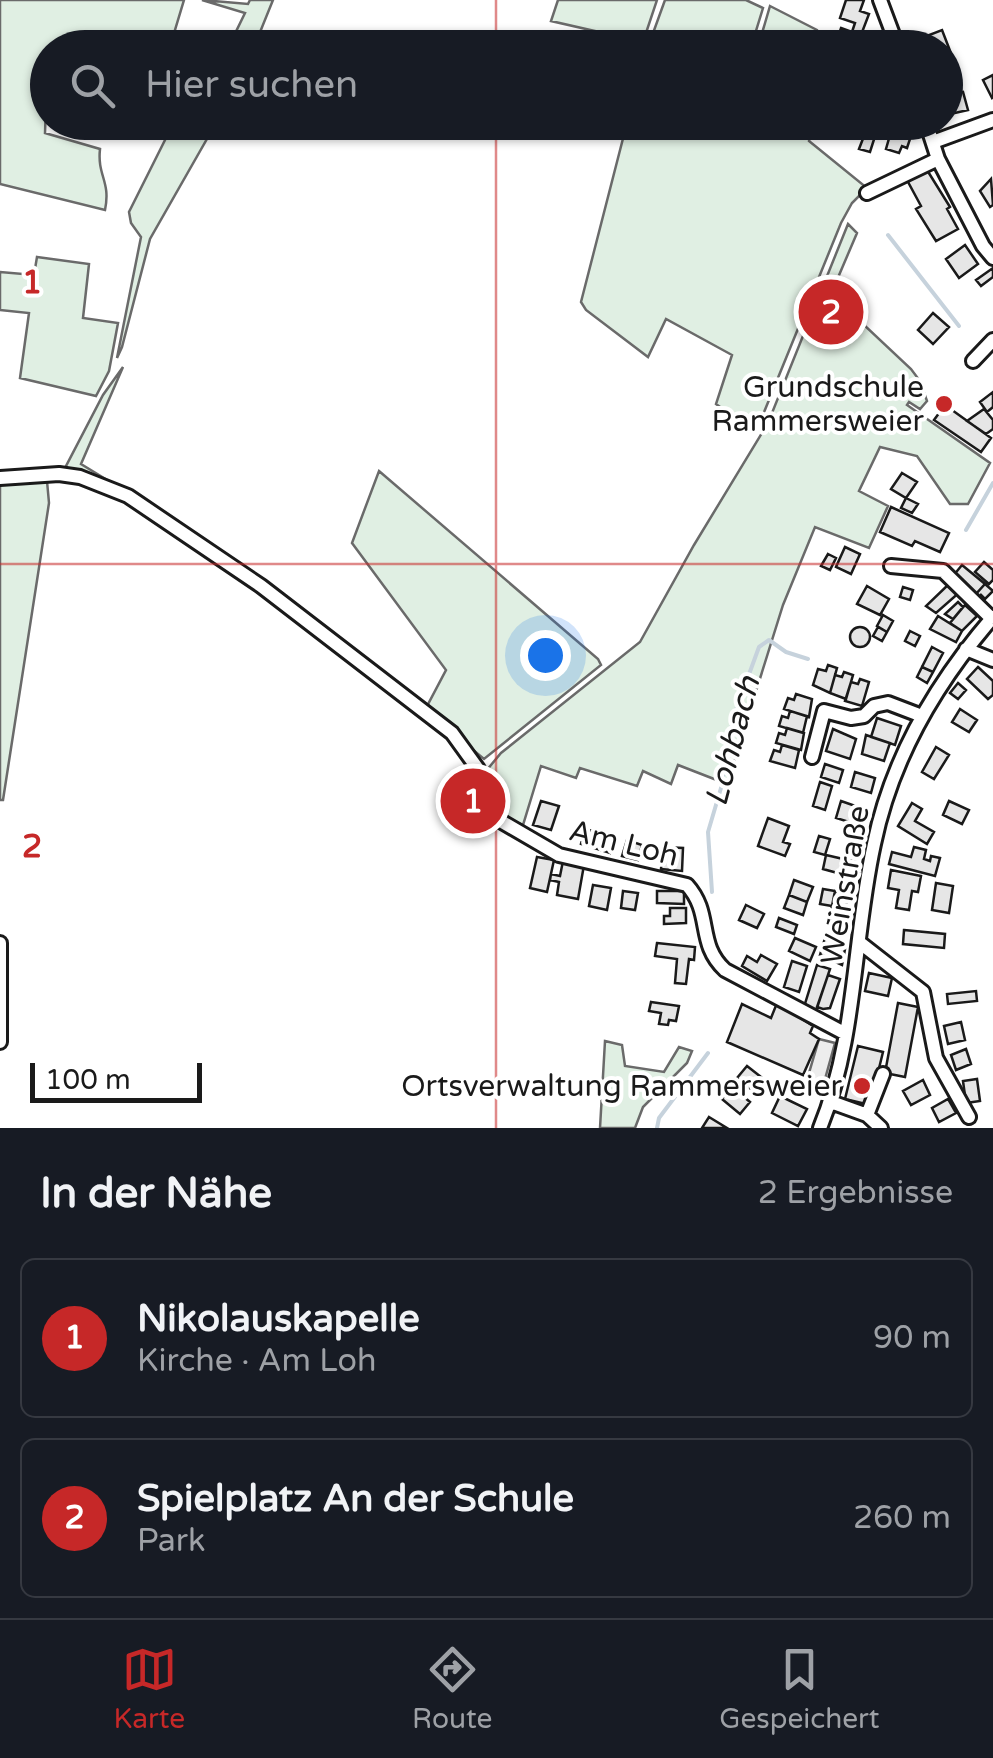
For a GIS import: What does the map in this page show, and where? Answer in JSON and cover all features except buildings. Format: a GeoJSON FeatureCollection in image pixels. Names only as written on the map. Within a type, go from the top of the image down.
{"type":"FeatureCollection","features":[{"type":"Feature","properties":{"kind":"street"},"geometry":{"type":"LineString","coordinates":[[880,0],[891,30]]}},
{"type":"Feature","properties":{"kind":"street"},"geometry":{"type":"LineString","coordinates":[[963,131],[993,120]]}},
{"type":"Feature","properties":{"kind":"street"},"geometry":{"type":"LineString","coordinates":[[938,140],[933,142],[938,159],[993,258]]}},
{"type":"Feature","properties":{"kind":"street"},"geometry":{"type":"LineString","coordinates":[[866,193],[938,159]]}},
{"type":"Feature","properties":{"kind":"street"},"geometry":{"type":"LineString","coordinates":[[973,360],[993,340]]}},
{"type":"Feature","properties":{"kind":"street","name":"Am Loh"},"geometry":{"type":"LineString","coordinates":[[0,478],[59,474],[80,477],[128,496],[261,586],[452,734],[478,769],[481,794],[492,816],[559,855],[688,885],[700,899],[712,958],[724,970],[846,1034]]}},
{"type":"Feature","properties":{"kind":"street"},"geometry":{"type":"LineString","coordinates":[[891,566],[943,571],[992,617]]}},
{"type":"Feature","properties":{"kind":"street","name":"Weinstraße"},"geometry":{"type":"LineString","coordinates":[[820,1128],[831,1102],[846,1034],[873,848],[884,802],[934,692],[992,617]]}},
{"type":"Feature","properties":{"kind":"street"},"geometry":{"type":"LineString","coordinates":[[966,648],[993,660]]}},
{"type":"Feature","properties":{"kind":"street"},"geometry":{"type":"LineString","coordinates":[[812,757],[824,712],[851,718],[864,716],[874,706],[888,702],[922,716]]}},
{"type":"Feature","properties":{"kind":"street"},"geometry":{"type":"LineString","coordinates":[[859,942],[923,992],[936,1058],[969,1117]]}},
{"type":"Feature","properties":{"kind":"street"},"geometry":{"type":"LineString","coordinates":[[0,944],[0,1042]]}},
{"type":"Feature","properties":{"kind":"street"},"geometry":{"type":"LineString","coordinates":[[867,1115],[884,1074]]}},
{"type":"Feature","properties":{"kind":"street"},"geometry":{"type":"LineString","coordinates":[[831,1102],[867,1115],[881,1128]]}},
{"type":"Feature","properties":{"kind":"green space"},"geometry":{"type":"Polygon","coordinates":[[[0,0],[184,0],[175,30],[30,30],[30,140],[69,140],[100,149],[105,210],[0,184],[0,0]]]}},
{"type":"Feature","properties":{"kind":"green space"},"geometry":{"type":"Polygon","coordinates":[[[202,0],[248,4],[250,0],[273,0],[261,30],[237,30],[245,13],[202,0]]]}},
{"type":"Feature","properties":{"kind":"green space"},"geometry":{"type":"Polygon","coordinates":[[[558,0],[657,0],[647,30],[590,30],[551,21],[558,0]]]}},
{"type":"Feature","properties":{"kind":"green space"},"geometry":{"type":"Polygon","coordinates":[[[665,0],[746,0],[763,8],[756,30],[654,30],[665,0]]]}},
{"type":"Feature","properties":{"kind":"green space"},"geometry":{"type":"Polygon","coordinates":[[[770,6],[817,30],[763,30],[770,6]]]}},
{"type":"Feature","properties":{"kind":"green space"},"geometry":{"type":"Polygon","coordinates":[[[165,140],[206,140],[150,239],[117,358],[141,237],[129,212],[165,140]]]}},
{"type":"Feature","properties":{"kind":"green space"},"geometry":{"type":"Polygon","coordinates":[[[623,140],[809,140],[867,188],[852,203],[841,223],[758,427],[749,428],[716,404],[732,355],[666,319],[648,357],[586,310],[581,302],[623,140]]]}},
{"type":"Feature","properties":{"kind":"green space"},"geometry":{"type":"Polygon","coordinates":[[[848,224],[857,233],[831,294],[920,381],[927,401],[920,409],[909,402],[907,405],[990,463],[968,504],[950,504],[917,456],[880,447],[859,491],[888,506],[869,548],[815,527],[783,605],[727,784],[678,765],[671,784],[643,771],[637,786],[580,768],[576,778],[541,766],[523,825],[505,817],[490,802],[481,777],[501,753],[640,642],[768,423],[848,224]]]}},
{"type":"Feature","properties":{"kind":"green space"},"geometry":{"type":"Polygon","coordinates":[[[37,257],[89,264],[83,318],[118,323],[109,371],[96,396],[20,378],[29,313],[0,310],[0,272],[34,275],[37,257]]]}},
{"type":"Feature","properties":{"kind":"green space"},"geometry":{"type":"Polygon","coordinates":[[[123,367],[81,464],[153,508],[64,470],[103,395],[123,367]]]}},
{"type":"Feature","properties":{"kind":"green space"},"geometry":{"type":"Polygon","coordinates":[[[379,471],[601,665],[484,759],[425,710],[446,670],[352,543],[379,471]]]}},
{"type":"Feature","properties":{"kind":"green space"},"geometry":{"type":"Polygon","coordinates":[[[47,481],[49,503],[0,800],[0,483],[47,481]]]}},
{"type":"Feature","properties":{"kind":"green space"},"geometry":{"type":"Polygon","coordinates":[[[605,1041],[622,1045],[625,1066],[664,1072],[679,1047],[692,1051],[687,1063],[643,1107],[635,1128],[600,1128],[605,1041]]]}},
{"type":"Feature","properties":{"kind":"shaded area"},"geometry":{"type":"Polygon","coordinates":[[[819,1039],[835,1043],[820,1097],[804,1090],[819,1039]]]}},
{"type":"Feature","properties":{"kind":"waterway"},"geometry":{"type":"LineString","coordinates":[[888,235],[959,326]]}},
{"type":"Feature","properties":{"kind":"waterway","name":"Lohbach"},"geometry":{"type":"LineString","coordinates":[[966,530],[993,483]]}},
{"type":"Feature","properties":{"kind":"waterway","name":"Lohbach"},"geometry":{"type":"LineString","coordinates":[[712,892],[708,832],[721,788],[733,718],[759,647],[769,640],[786,652],[808,659]]}},
{"type":"Feature","properties":{"kind":"waterway","name":"Lohbach"},"geometry":{"type":"LineString","coordinates":[[657,1128],[659,1118],[708,1053]]}},
{"type":"Feature","properties":{"kind":"fence"},"geometry":{"type":"LineString","coordinates":[[815,321],[823,307]]}},
{"type":"Feature","properties":{"kind":"place","name":"Spielplatz An der Schule"},"geometry":{"type":"Point","coordinates":[831,312]}},
{"type":"Feature","properties":{"kind":"place","name":"Grundschule Rammersweier"},"geometry":{"type":"Point","coordinates":[944,404]}},
{"type":"Feature","properties":{"kind":"place","name":"Nikolauskapelle"},"geometry":{"type":"Point","coordinates":[473,801]}},
{"type":"Feature","properties":{"kind":"place","name":"Ortsverwaltung Rammersweier"},"geometry":{"type":"Point","coordinates":[862,1086]}}]}
